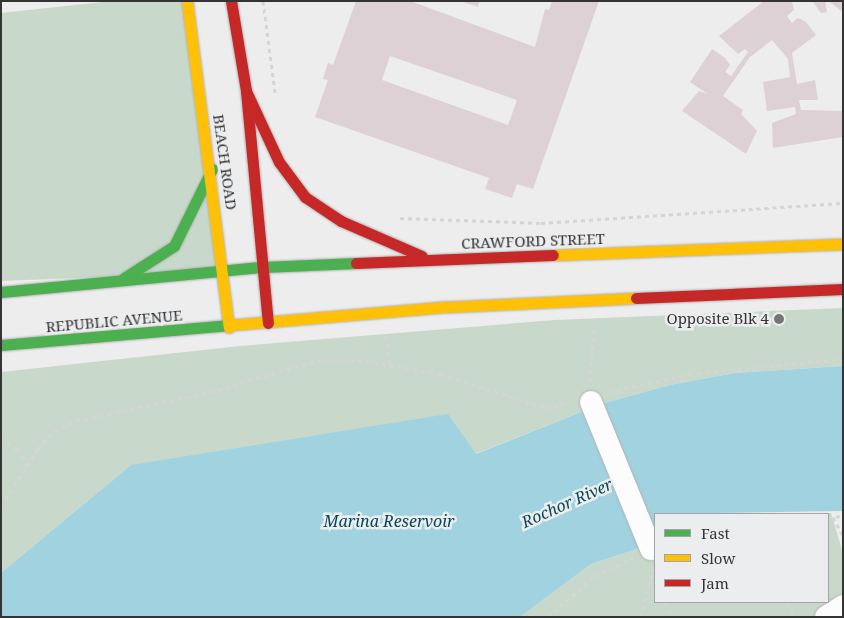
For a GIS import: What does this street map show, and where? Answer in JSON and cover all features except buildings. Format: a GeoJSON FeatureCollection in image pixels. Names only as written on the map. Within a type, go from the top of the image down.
{"type":"FeatureCollection","features":[{"type":"Feature","properties":{"kind":"main road","name":"BEACH ROAD"},"geometry":{"type":"LineString","coordinates":[[187,1],[212,170],[225,272],[229,327]]}},
{"type":"Feature","properties":{"kind":"main road","name":"BEACH ROAD"},"geometry":{"type":"LineString","coordinates":[[231,1],[246,92],[268,324]]}},
{"type":"Feature","properties":{"kind":"main road"},"geometry":{"type":"LineString","coordinates":[[246,92],[279,162],[305,197],[341,220],[435,260]]}},
{"type":"Feature","properties":{"kind":"main road"},"geometry":{"type":"LineString","coordinates":[[236,131],[248,121]]}},
{"type":"Feature","properties":{"kind":"main road"},"geometry":{"type":"LineString","coordinates":[[205,131],[217,135]]}},
{"type":"Feature","properties":{"kind":"main road"},"geometry":{"type":"LineString","coordinates":[[114,284],[174,246],[212,170]]}},
{"type":"Feature","properties":{"kind":"main road","name":"CRAWFORD STREET"},"geometry":{"type":"LineString","coordinates":[[225,272],[263,267],[843,244]]}},
{"type":"Feature","properties":{"kind":"main road"},"geometry":{"type":"LineString","coordinates":[[1,292],[114,284],[225,272]]}},
{"type":"Feature","properties":{"kind":"main road"},"geometry":{"type":"LineString","coordinates":[[229,327],[384,312],[550,300],[594,301],[843,289]]}},
{"type":"Feature","properties":{"kind":"main road","name":"REPUBLIC AVENUE"},"geometry":{"type":"LineString","coordinates":[[1,345],[229,327]]}},
{"type":"Feature","properties":{"kind":"street"},"geometry":{"type":"LineString","coordinates":[[590,399],[651,550]]}},
{"type":"Feature","properties":{"kind":"street"},"geometry":{"type":"LineString","coordinates":[[826,617],[843,606]]}},
{"type":"Feature","properties":{"kind":"path"},"geometry":{"type":"LineString","coordinates":[[263,1],[276,97]]}},
{"type":"Feature","properties":{"kind":"path"},"geometry":{"type":"LineString","coordinates":[[394,217],[421,222],[541,223],[843,203]]}},
{"type":"Feature","properties":{"kind":"path"},"geometry":{"type":"LineString","coordinates":[[590,399],[594,301]]}},
{"type":"Feature","properties":{"kind":"path"},"geometry":{"type":"LineString","coordinates":[[384,312],[390,365]]}},
{"type":"Feature","properties":{"kind":"path"},"geometry":{"type":"LineString","coordinates":[[1,506],[27,466],[54,431],[76,421],[210,392],[319,360],[390,365],[441,374],[545,408],[590,399],[690,374],[843,359]]}},
{"type":"Feature","properties":{"kind":"path"},"geometry":{"type":"LineString","coordinates":[[1,438],[17,449],[27,466]]}},
{"type":"Feature","properties":{"kind":"path"},"geometry":{"type":"LineString","coordinates":[[829,517],[843,516]]}},
{"type":"Feature","properties":{"kind":"path"},"geometry":{"type":"LineString","coordinates":[[833,517],[843,536]]}},
{"type":"Feature","properties":{"kind":"path"},"geometry":{"type":"LineString","coordinates":[[548,617],[595,576],[651,550],[654,578],[641,617]]}},
{"type":"Feature","properties":{"kind":"path"},"geometry":{"type":"LineString","coordinates":[[665,603],[672,617]]}},
{"type":"Feature","properties":{"kind":"path"},"geometry":{"type":"LineString","coordinates":[[788,603],[795,617]]}},
{"type":"Feature","properties":{"kind":"green space"},"geometry":{"type":"Polygon","coordinates":[[[113,1],[187,1],[225,272],[1,281],[1,13],[113,1]]]}},
{"type":"Feature","properties":{"kind":"green space"},"geometry":{"type":"Polygon","coordinates":[[[843,308],[843,366],[735,373],[670,385],[604,403],[475,454],[131,465],[1,573],[1,372],[240,346],[554,320],[843,308]]]}},
{"type":"Feature","properties":{"kind":"green space"},"geometry":{"type":"Polygon","coordinates":[[[829,513],[831,513],[843,553],[843,617],[520,617],[591,564],[654,543],[654,603],[829,603],[829,513]]]}},
{"type":"Feature","properties":{"kind":"water"},"geometry":{"type":"Polygon","coordinates":[[[843,366],[843,511],[654,513],[654,543],[591,564],[520,617],[1,617],[1,573],[131,465],[448,414],[476,454],[604,403],[670,385],[735,373],[843,366]]]}},
{"type":"Feature","properties":{"kind":"traffic: fast"},"geometry":{"type":"LineString","coordinates":[[124,278],[174,246],[212,169]]}},
{"type":"Feature","properties":{"kind":"traffic: fast"},"geometry":{"type":"LineString","coordinates":[[1,292],[263,267],[356,263]]}},
{"type":"Feature","properties":{"kind":"traffic: fast"},"geometry":{"type":"LineString","coordinates":[[1,345],[230,325]]}},
{"type":"Feature","properties":{"kind":"traffic: slow"},"geometry":{"type":"LineString","coordinates":[[187,1],[229,327]]}},
{"type":"Feature","properties":{"kind":"traffic: slow"},"geometry":{"type":"LineString","coordinates":[[553,255],[843,244]]}},
{"type":"Feature","properties":{"kind":"traffic: slow"},"geometry":{"type":"LineString","coordinates":[[230,325],[446,307],[636,298]]}},
{"type":"Feature","properties":{"kind":"traffic: jam"},"geometry":{"type":"LineString","coordinates":[[231,1],[246,91],[268,323]]}},
{"type":"Feature","properties":{"kind":"traffic: jam"},"geometry":{"type":"LineString","coordinates":[[246,91],[279,162],[305,197],[341,221],[422,256]]}},
{"type":"Feature","properties":{"kind":"traffic: jam"},"geometry":{"type":"LineString","coordinates":[[356,263],[553,255]]}},
{"type":"Feature","properties":{"kind":"traffic: jam"},"geometry":{"type":"LineString","coordinates":[[636,298],[843,289]]}},
{"type":"Feature","properties":{"kind":"place","name":"Opposite Blk 4"},"geometry":{"type":"Point","coordinates":[779,319]}},
{"type":"Feature","properties":{"kind":"water label","name":"Rochor River"},"geometry":{"type":"Point","coordinates":[567,503]}},
{"type":"Feature","properties":{"kind":"water label","name":"Marina Reservoir"},"geometry":{"type":"Point","coordinates":[389,521]}}]}
